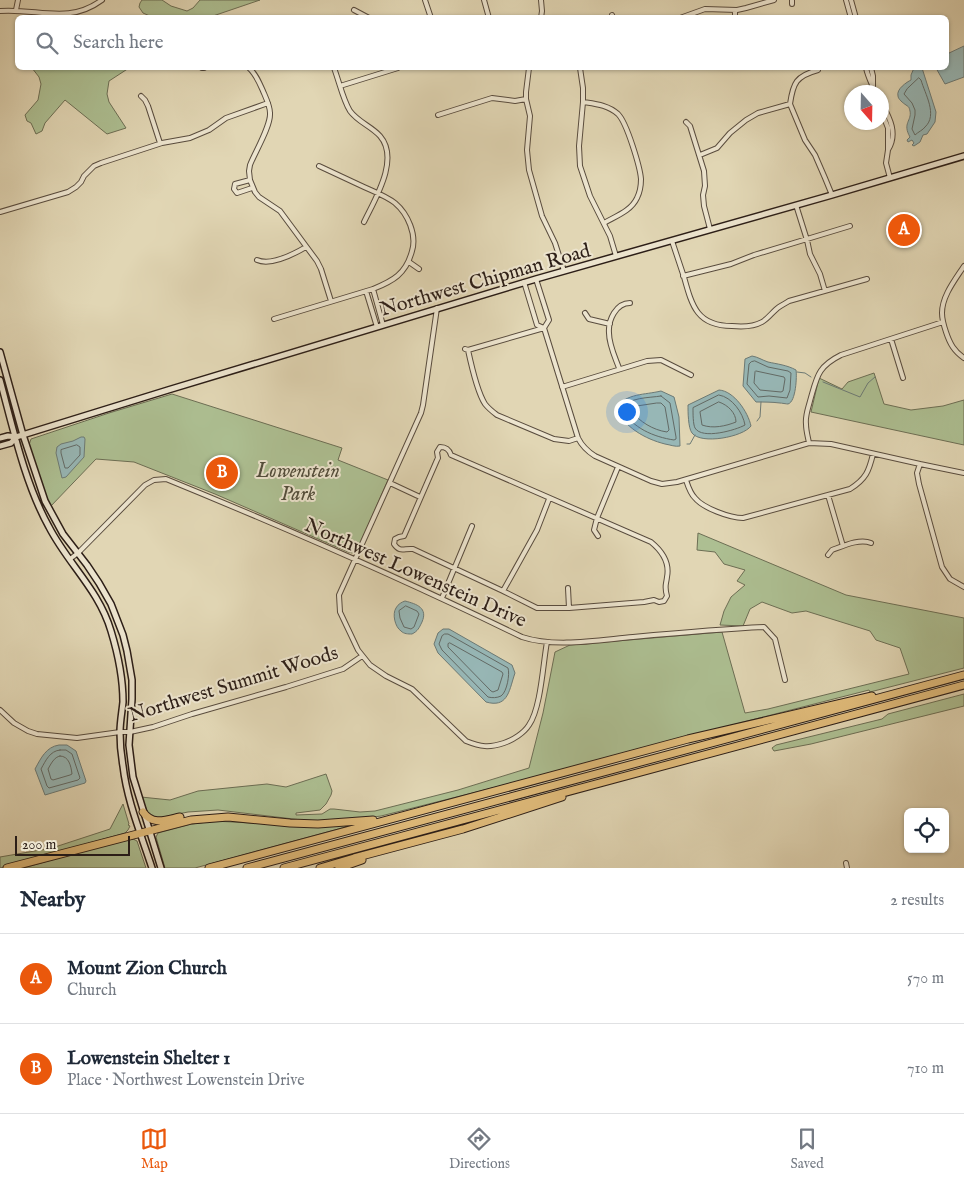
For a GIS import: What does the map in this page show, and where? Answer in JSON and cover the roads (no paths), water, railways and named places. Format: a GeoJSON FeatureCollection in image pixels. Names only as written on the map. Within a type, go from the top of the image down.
{"type":"FeatureCollection","features":[{"type":"Feature","properties":{"kind":"highway"},"geometry":{"type":"LineString","coordinates":[[247,868],[964,675]]}},
{"type":"Feature","properties":{"kind":"highway"},"geometry":{"type":"LineString","coordinates":[[284,868],[964,685]]}},
{"type":"Feature","properties":{"kind":"highway"},"geometry":{"type":"LineString","coordinates":[[209,868],[688,739],[868,696],[890,695]]}},
{"type":"Feature","properties":{"kind":"highway"},"geometry":{"type":"LineString","coordinates":[[320,868],[498,819],[620,777]]}},
{"type":"Feature","properties":{"kind":"highway"},"geometry":{"type":"LineString","coordinates":[[143,812],[154,821],[206,814],[252,819]]}},
{"type":"Feature","properties":{"kind":"highway"},"geometry":{"type":"LineString","coordinates":[[6,868],[140,832],[205,818],[228,817],[318,824],[391,818]]}},
{"type":"Feature","properties":{"kind":"highway"},"geometry":{"type":"LineString","coordinates":[[339,868],[400,847]]}},
{"type":"Feature","properties":{"kind":"main road","name":"Northwest Chipman Road"},"geometry":{"type":"LineString","coordinates":[[0,438],[23,435],[524,282],[964,156]]}},
{"type":"Feature","properties":{"kind":"main road"},"geometry":{"type":"LineString","coordinates":[[0,352],[23,435],[45,500],[63,534],[87,565],[103,590],[118,620],[128,651],[132,680],[130,745],[133,777],[161,868]]}},
{"type":"Feature","properties":{"kind":"main road"},"geometry":{"type":"LineString","coordinates":[[0,380],[31,488],[40,511],[58,543],[90,586],[111,628],[118,652],[122,679],[123,702],[120,732],[122,765],[151,867]]}},
{"type":"Feature","properties":{"kind":"main road","name":"Northwest Chipman Road"},"geometry":{"type":"LineString","coordinates":[[0,446],[11,443],[16,437]]}},
{"type":"Feature","properties":{"kind":"street"},"geometry":{"type":"LineString","coordinates":[[16,10],[18,0]]}},
{"type":"Feature","properties":{"kind":"street"},"geometry":{"type":"LineString","coordinates":[[0,11],[16,10],[59,15],[88,9],[102,0]]}},
{"type":"Feature","properties":{"kind":"street"},"geometry":{"type":"LineString","coordinates":[[425,0],[430,15]]}},
{"type":"Feature","properties":{"kind":"street"},"geometry":{"type":"LineString","coordinates":[[484,0],[488,15]]}},
{"type":"Feature","properties":{"kind":"street"},"geometry":{"type":"LineString","coordinates":[[541,0],[542,15]]}},
{"type":"Feature","properties":{"kind":"street"},"geometry":{"type":"LineString","coordinates":[[689,15],[705,10],[735,10],[774,0]]}},
{"type":"Feature","properties":{"kind":"street"},"geometry":{"type":"LineString","coordinates":[[846,0],[850,15]]}},
{"type":"Feature","properties":{"kind":"street"},"geometry":{"type":"LineString","coordinates":[[851,0],[855,15]]}},
{"type":"Feature","properties":{"kind":"street"},"geometry":{"type":"LineString","coordinates":[[354,10],[363,15]]}},
{"type":"Feature","properties":{"kind":"street"},"geometry":{"type":"LineString","coordinates":[[735,10],[735,15]]}},
{"type":"Feature","properties":{"kind":"street"},"geometry":{"type":"LineString","coordinates":[[250,70],[257,78],[268,103],[270,113],[270,120],[248,171],[252,188],[259,198],[280,211],[317,261],[332,301]]}},
{"type":"Feature","properties":{"kind":"street"},"geometry":{"type":"LineString","coordinates":[[335,70],[350,111],[380,136],[386,147],[388,159],[382,183],[364,222]]}},
{"type":"Feature","properties":{"kind":"street"},"geometry":{"type":"LineString","coordinates":[[340,86],[389,70]]}},
{"type":"Feature","properties":{"kind":"street"},"geometry":{"type":"LineString","coordinates":[[529,70],[526,82],[526,99],[530,116],[529,170],[542,216],[555,243],[564,271]]}},
{"type":"Feature","properties":{"kind":"street"},"geometry":{"type":"LineString","coordinates":[[580,70],[583,102],[579,159],[590,196],[610,236],[616,256]]}},
{"type":"Feature","properties":{"kind":"street"},"geometry":{"type":"LineString","coordinates":[[818,70],[801,76],[796,81],[792,88],[790,104],[832,195]]}},
{"type":"Feature","properties":{"kind":"street"},"geometry":{"type":"LineString","coordinates":[[867,70],[872,85]]}},
{"type":"Feature","properties":{"kind":"street"},"geometry":{"type":"LineString","coordinates":[[872,70],[873,85]]}},
{"type":"Feature","properties":{"kind":"street"},"geometry":{"type":"LineString","coordinates":[[141,96],[148,106],[160,143]]}},
{"type":"Feature","properties":{"kind":"street"},"geometry":{"type":"LineString","coordinates":[[438,115],[492,98],[514,101],[526,99]]}},
{"type":"Feature","properties":{"kind":"street"},"geometry":{"type":"LineString","coordinates":[[583,102],[608,107],[622,119],[627,129],[640,174],[641,185],[633,204],[625,212],[604,223]]}},
{"type":"Feature","properties":{"kind":"street"},"geometry":{"type":"LineString","coordinates":[[0,212],[68,192],[81,182],[94,166],[112,158],[160,143],[184,140],[204,133],[226,118],[268,103]]}},
{"type":"Feature","properties":{"kind":"street"},"geometry":{"type":"LineString","coordinates":[[700,155],[717,148],[730,133],[758,113],[790,104]]}},
{"type":"Feature","properties":{"kind":"street"},"geometry":{"type":"LineString","coordinates":[[888,150],[893,133],[889,119]]}},
{"type":"Feature","properties":{"kind":"street"},"geometry":{"type":"LineString","coordinates":[[686,122],[690,126],[700,155],[705,178],[704,206],[710,229]]}},
{"type":"Feature","properties":{"kind":"street"},"geometry":{"type":"LineString","coordinates":[[888,130],[886,163],[890,178]]}},
{"type":"Feature","properties":{"kind":"street"},"geometry":{"type":"LineString","coordinates":[[274,319],[373,290],[394,280],[403,272],[414,248],[410,224],[399,206],[378,193],[319,166]]}},
{"type":"Feature","properties":{"kind":"street"},"geometry":{"type":"LineString","coordinates":[[250,180],[235,184],[234,189],[237,192],[252,188]]}},
{"type":"Feature","properties":{"kind":"street"},"geometry":{"type":"LineString","coordinates":[[796,205],[810,254],[820,274],[825,291]]}},
{"type":"Feature","properties":{"kind":"street"},"geometry":{"type":"LineString","coordinates":[[683,276],[730,264],[850,226]]}},
{"type":"Feature","properties":{"kind":"street"},"geometry":{"type":"LineString","coordinates":[[672,240],[695,310],[702,318],[712,324],[742,327],[754,325],[764,321],[779,307],[789,301],[867,279]]}},
{"type":"Feature","properties":{"kind":"street"},"geometry":{"type":"LineString","coordinates":[[257,260],[268,262],[296,253],[306,247]]}},
{"type":"Feature","properties":{"kind":"street"},"geometry":{"type":"LineString","coordinates":[[408,262],[419,269]]}},
{"type":"Feature","properties":{"kind":"street"},"geometry":{"type":"LineString","coordinates":[[964,266],[945,299],[942,310],[943,322],[952,346],[964,358]]}},
{"type":"Feature","properties":{"kind":"street"},"geometry":{"type":"LineString","coordinates":[[536,279],[549,320],[544,328],[467,350],[470,362],[484,403],[497,415],[554,440],[578,438]]}},
{"type":"Feature","properties":{"kind":"street"},"geometry":{"type":"LineString","coordinates":[[524,282],[537,325],[544,328],[581,444],[588,452],[618,467],[657,483],[672,483],[809,443],[815,443],[831,444],[964,473]]}},
{"type":"Feature","properties":{"kind":"street"},"geometry":{"type":"LineString","coordinates":[[373,290],[383,325]]}},
{"type":"Feature","properties":{"kind":"street"},"geometry":{"type":"LineString","coordinates":[[366,291],[377,327]]}},
{"type":"Feature","properties":{"kind":"street"},"geometry":{"type":"LineString","coordinates":[[619,368],[611,344],[610,324],[612,315],[617,308],[625,303],[630,303]]}},
{"type":"Feature","properties":{"kind":"street"},"geometry":{"type":"LineString","coordinates":[[437,308],[421,413],[339,595],[340,612],[358,650],[370,665],[386,676],[412,689],[466,741],[477,746],[494,746],[510,741],[529,725],[536,710],[547,642]]}},
{"type":"Feature","properties":{"kind":"street"},"geometry":{"type":"LineString","coordinates":[[584,313],[589,319],[610,324]]}},
{"type":"Feature","properties":{"kind":"street"},"geometry":{"type":"LineString","coordinates":[[809,443],[806,418],[817,378],[821,370],[831,360],[841,355],[943,322]]}},
{"type":"Feature","properties":{"kind":"street"},"geometry":{"type":"LineString","coordinates":[[891,339],[903,378]]}},
{"type":"Feature","properties":{"kind":"street"},"geometry":{"type":"LineString","coordinates":[[562,387],[647,361],[661,360],[691,375]]}},
{"type":"Feature","properties":{"kind":"street"},"geometry":{"type":"LineString","coordinates":[[440,447],[445,447],[451,455],[549,499],[597,518],[651,542],[662,553],[667,563],[668,575],[664,587],[667,596],[664,601],[654,600],[569,608],[537,608],[413,549],[401,550],[394,544],[396,539],[404,536],[438,458],[437,452],[440,447]]}},
{"type":"Feature","properties":{"kind":"street"},"geometry":{"type":"LineString","coordinates":[[686,480],[690,490],[699,502],[730,516],[737,518],[750,517],[850,488],[861,480],[868,471],[872,454]]}},
{"type":"Feature","properties":{"kind":"street"},"geometry":{"type":"LineString","coordinates":[[920,464],[918,473],[919,484],[942,567],[950,579],[964,587]]}},
{"type":"Feature","properties":{"kind":"street"},"geometry":{"type":"LineString","coordinates":[[598,536],[594,530],[597,518],[618,467]]}},
{"type":"Feature","properties":{"kind":"street","name":"Northwest Lowenstein Drive"},"geometry":{"type":"LineString","coordinates":[[70,559],[145,485],[154,480],[166,479],[355,559],[531,640],[575,642],[704,630],[764,627],[775,639],[785,680]]}},
{"type":"Feature","properties":{"kind":"street"},"geometry":{"type":"LineString","coordinates":[[390,483],[420,497]]}},
{"type":"Feature","properties":{"kind":"street"},"geometry":{"type":"LineString","coordinates":[[828,495],[843,546]]}},
{"type":"Feature","properties":{"kind":"street"},"geometry":{"type":"LineString","coordinates":[[503,591],[537,530],[549,499]]}},
{"type":"Feature","properties":{"kind":"street"},"geometry":{"type":"LineString","coordinates":[[442,598],[472,526]]}},
{"type":"Feature","properties":{"kind":"street"},"geometry":{"type":"LineString","coordinates":[[828,555],[832,550],[843,546],[865,540],[871,543]]}},
{"type":"Feature","properties":{"kind":"street"},"geometry":{"type":"LineString","coordinates":[[568,588],[569,608]]}},
{"type":"Feature","properties":{"kind":"street","name":"Northwest Summit Woods"},"geometry":{"type":"LineString","coordinates":[[0,710],[14,723],[37,734],[77,738],[130,732],[153,727],[343,669],[362,656]]}},
{"type":"Feature","properties":{"kind":"water"},"geometry":{"type":"Polygon","coordinates":[[[964,46],[964,77],[945,84],[937,70],[949,70],[949,53],[964,46]]]}},
{"type":"Feature","properties":{"kind":"water"},"geometry":{"type":"Polygon","coordinates":[[[913,70],[923,70],[936,112],[935,122],[927,134],[923,135],[920,142],[914,146],[912,145],[914,143],[912,140],[908,142],[907,140],[910,137],[907,128],[910,114],[909,109],[898,97],[902,86],[911,80],[913,70]]]}},
{"type":"Feature","properties":{"kind":"water"},"geometry":{"type":"Polygon","coordinates":[[[752,356],[796,370],[795,388],[791,402],[788,404],[756,402],[743,386],[745,359],[752,356]]]}},
{"type":"Feature","properties":{"kind":"water"},"geometry":{"type":"Polygon","coordinates":[[[719,390],[730,394],[740,403],[751,426],[740,433],[722,438],[704,439],[697,437],[692,433],[690,427],[688,405],[719,390]]]}},
{"type":"Feature","properties":{"kind":"water"},"geometry":{"type":"Polygon","coordinates":[[[661,391],[674,397],[679,417],[680,446],[650,439],[636,431],[624,421],[616,408],[630,397],[661,391]]]}},
{"type":"Feature","properties":{"kind":"water"},"geometry":{"type":"Polygon","coordinates":[[[81,437],[85,439],[84,457],[66,477],[62,478],[56,453],[57,447],[81,437]]]}},
{"type":"Feature","properties":{"kind":"water"},"geometry":{"type":"Polygon","coordinates":[[[405,601],[417,605],[424,613],[419,628],[412,634],[402,632],[397,627],[395,620],[396,608],[405,601]]]}},
{"type":"Feature","properties":{"kind":"water"},"geometry":{"type":"Polygon","coordinates":[[[443,629],[449,629],[512,665],[515,673],[503,701],[499,703],[486,702],[438,653],[434,644],[438,633],[443,629]]]}},
{"type":"Feature","properties":{"kind":"water"},"geometry":{"type":"Polygon","coordinates":[[[59,745],[67,745],[76,751],[86,781],[85,783],[45,795],[35,769],[47,751],[59,745]]]}},
{"type":"Feature","properties":{"kind":"waterway"},"geometry":{"type":"LineString","coordinates":[[797,372],[805,373],[811,377]]}},
{"type":"Feature","properties":{"kind":"waterway"},"geometry":{"type":"LineString","coordinates":[[823,382],[860,397],[868,383],[875,377]]}},
{"type":"Feature","properties":{"kind":"waterway"},"geometry":{"type":"LineString","coordinates":[[757,421],[760,417],[761,402]]}},
{"type":"Feature","properties":{"kind":"waterway"},"geometry":{"type":"LineString","coordinates":[[687,444],[690,444],[695,435]]}},
{"type":"Feature","properties":{"kind":"place","name":"Mount Zion Church"},"geometry":{"type":"Point","coordinates":[904,230]}},
{"type":"Feature","properties":{"kind":"place","name":"Lowenstein Shelter 1"},"geometry":{"type":"Point","coordinates":[222,473]}},
{"type":"Feature","properties":{"kind":"park label","name":"Lowenstein Park"},"geometry":{"type":"Point","coordinates":[298,482]}}]}
